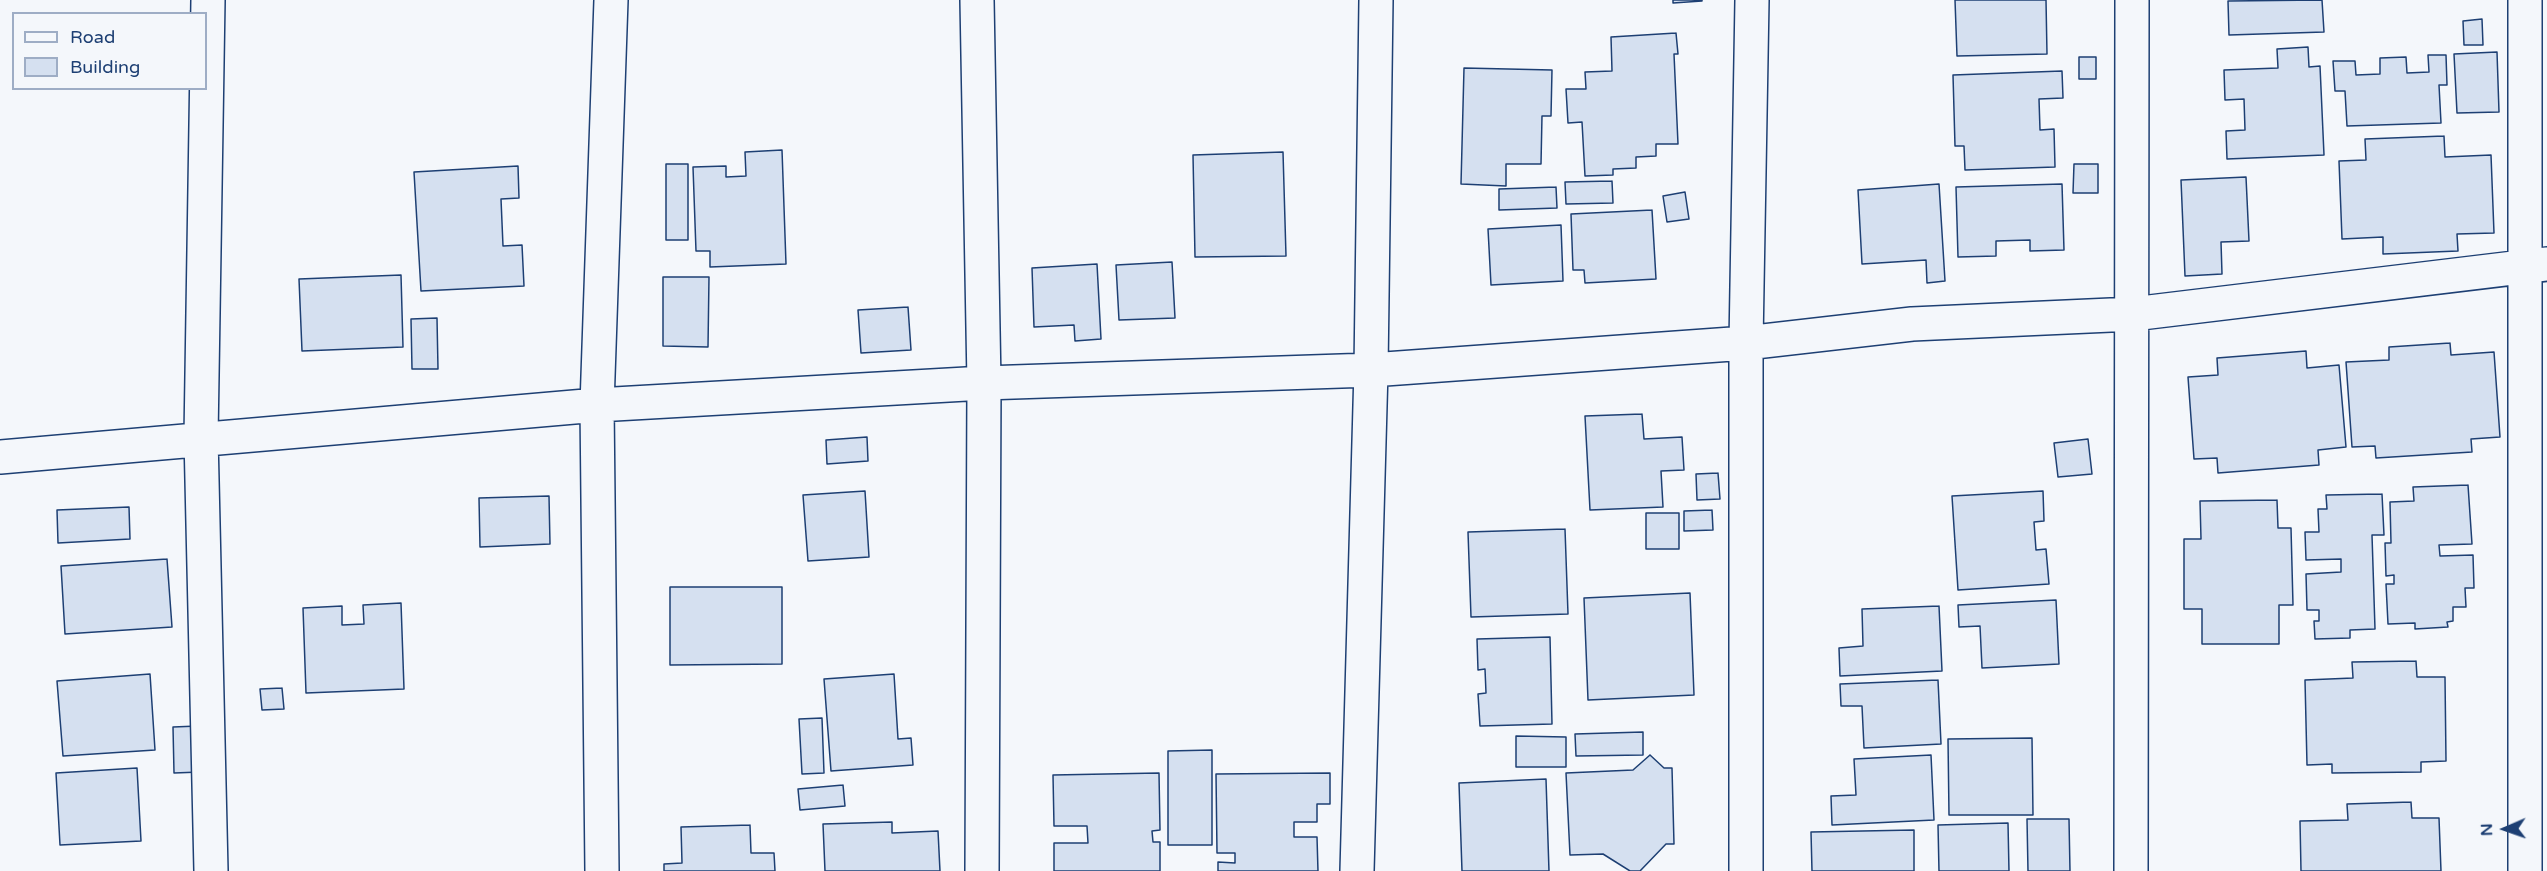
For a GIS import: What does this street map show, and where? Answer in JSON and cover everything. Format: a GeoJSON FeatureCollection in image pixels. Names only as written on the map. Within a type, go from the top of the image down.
{"type":"FeatureCollection","features":[{"type":"Feature","properties":{"kind":"street"},"geometry":{"type":"LineString","coordinates":[[207,62],[208,0]]}},
{"type":"Feature","properties":{"kind":"street"},"geometry":{"type":"LineString","coordinates":[[602,871],[597,405],[611,0]]}},
{"type":"Feature","properties":{"kind":"street"},"geometry":{"type":"LineString","coordinates":[[977,0],[984,382],[982,871]]}},
{"type":"Feature","properties":{"kind":"street"},"geometry":{"type":"LineString","coordinates":[[1357,871],[1371,370],[1376,0]]}},
{"type":"Feature","properties":{"kind":"street"},"geometry":{"type":"LineString","coordinates":[[1746,871],[1746,343],[1752,0]]}},
{"type":"Feature","properties":{"kind":"street"},"geometry":{"type":"LineString","coordinates":[[2131,871],[2132,0]]}},
{"type":"Feature","properties":{"kind":"street"},"geometry":{"type":"LineString","coordinates":[[2524,0],[2536,265],[2525,871]]}},
{"type":"Feature","properties":{"kind":"street"},"geometry":{"type":"LineString","coordinates":[[207,90],[201,437],[211,871]]}},
{"type":"Feature","properties":{"kind":"street"},"geometry":{"type":"LineString","coordinates":[[0,457],[201,437],[597,405],[984,382],[1371,370],[1746,343],[1912,324],[2133,314],[2536,265]]}},
{"type":"Feature","properties":{"kind":"building"},"geometry":{"type":"Polygon","coordinates":[[[1673,0],[1702,0],[1702,1],[1673,3],[1673,0]]]}},
{"type":"Feature","properties":{"kind":"building"},"geometry":{"type":"Polygon","coordinates":[[[1955,0],[2046,0],[2047,54],[1957,56],[1955,0]]]}},
{"type":"Feature","properties":{"kind":"building"},"geometry":{"type":"Polygon","coordinates":[[[2322,0],[2324,32],[2229,35],[2228,1],[2322,0]]]}},
{"type":"Feature","properties":{"kind":"building"},"geometry":{"type":"Polygon","coordinates":[[[2482,19],[2483,45],[2464,45],[2463,21],[2482,19]]]}},
{"type":"Feature","properties":{"kind":"building"},"geometry":{"type":"Polygon","coordinates":[[[1676,33],[1678,54],[1674,54],[1678,144],[1656,144],[1656,156],[1636,157],[1636,168],[1613,169],[1613,175],[1585,176],[1582,122],[1568,123],[1566,89],[1586,89],[1585,72],[1612,71],[1611,37],[1676,33]]]}},
{"type":"Feature","properties":{"kind":"building"},"geometry":{"type":"Polygon","coordinates":[[[2308,47],[2309,67],[2320,66],[2324,155],[2227,159],[2226,131],[2245,130],[2244,99],[2225,100],[2224,70],[2278,68],[2277,49],[2308,47]]]}},
{"type":"Feature","properties":{"kind":"building"},"geometry":{"type":"Polygon","coordinates":[[[2497,52],[2499,112],[2457,113],[2454,54],[2497,52]]]}},
{"type":"Feature","properties":{"kind":"building"},"geometry":{"type":"Polygon","coordinates":[[[2428,55],[2446,55],[2447,85],[2439,85],[2441,123],[2347,126],[2345,91],[2335,91],[2333,61],[2355,61],[2356,75],[2380,74],[2380,58],[2406,57],[2407,73],[2429,72],[2428,55]]]}},
{"type":"Feature","properties":{"kind":"building"},"geometry":{"type":"Polygon","coordinates":[[[2079,57],[2096,57],[2096,79],[2079,79],[2079,57]]]}},
{"type":"Feature","properties":{"kind":"building"},"geometry":{"type":"Polygon","coordinates":[[[1464,68],[1552,70],[1551,116],[1542,116],[1541,164],[1506,164],[1506,186],[1461,184],[1464,68]]]}},
{"type":"Feature","properties":{"kind":"building"},"geometry":{"type":"Polygon","coordinates":[[[2062,71],[2063,98],[2039,99],[2040,130],[2054,129],[2055,167],[1965,170],[1964,146],[1955,146],[1953,75],[2062,71]]]}},
{"type":"Feature","properties":{"kind":"building"},"geometry":{"type":"Polygon","coordinates":[[[2444,136],[2445,157],[2491,155],[2494,233],[2457,234],[2458,251],[2383,254],[2383,237],[2342,239],[2339,161],[2366,160],[2365,139],[2444,136]]]}},
{"type":"Feature","properties":{"kind":"building"},"geometry":{"type":"Polygon","coordinates":[[[782,150],[786,264],[710,267],[710,251],[696,251],[693,167],[726,166],[726,177],[746,176],[745,152],[782,150]]]}},
{"type":"Feature","properties":{"kind":"building"},"geometry":{"type":"Polygon","coordinates":[[[1283,152],[1286,256],[1195,257],[1193,155],[1283,152]]]}},
{"type":"Feature","properties":{"kind":"building"},"geometry":{"type":"Polygon","coordinates":[[[666,164],[688,164],[688,240],[666,240],[666,164]]]}},
{"type":"Feature","properties":{"kind":"building"},"geometry":{"type":"Polygon","coordinates":[[[2074,164],[2098,164],[2098,193],[2073,193],[2074,164]]]}},
{"type":"Feature","properties":{"kind":"building"},"geometry":{"type":"Polygon","coordinates":[[[518,166],[519,198],[501,199],[503,246],[522,245],[524,286],[421,291],[414,172],[518,166]]]}},
{"type":"Feature","properties":{"kind":"building"},"geometry":{"type":"Polygon","coordinates":[[[2246,177],[2249,241],[2221,242],[2222,274],[2185,276],[2181,180],[2246,177]]]}},
{"type":"Feature","properties":{"kind":"building"},"geometry":{"type":"Polygon","coordinates":[[[1612,181],[1613,203],[1566,204],[1565,182],[1612,181]]]}},
{"type":"Feature","properties":{"kind":"building"},"geometry":{"type":"Polygon","coordinates":[[[1939,184],[1945,281],[1927,283],[1926,260],[1862,264],[1858,190],[1939,184]]]}},
{"type":"Feature","properties":{"kind":"building"},"geometry":{"type":"Polygon","coordinates":[[[2062,184],[2064,250],[2030,251],[2030,240],[1996,241],[1996,256],[1958,257],[1956,187],[2062,184]]]}},
{"type":"Feature","properties":{"kind":"building"},"geometry":{"type":"Polygon","coordinates":[[[1556,187],[1557,208],[1499,210],[1499,189],[1556,187]]]}},
{"type":"Feature","properties":{"kind":"building"},"geometry":{"type":"Polygon","coordinates":[[[1685,192],[1689,219],[1667,222],[1663,196],[1685,192]]]}},
{"type":"Feature","properties":{"kind":"building"},"geometry":{"type":"Polygon","coordinates":[[[1652,210],[1656,279],[1585,283],[1584,270],[1573,270],[1571,214],[1652,210]]]}},
{"type":"Feature","properties":{"kind":"building"},"geometry":{"type":"Polygon","coordinates":[[[1561,225],[1563,281],[1491,285],[1488,229],[1561,225]]]}},
{"type":"Feature","properties":{"kind":"building"},"geometry":{"type":"Polygon","coordinates":[[[1172,262],[1175,318],[1119,320],[1116,265],[1172,262]]]}},
{"type":"Feature","properties":{"kind":"building"},"geometry":{"type":"Polygon","coordinates":[[[1097,264],[1101,339],[1075,341],[1074,325],[1034,327],[1032,268],[1097,264]]]}},
{"type":"Feature","properties":{"kind":"building"},"geometry":{"type":"Polygon","coordinates":[[[401,275],[403,347],[302,351],[299,279],[401,275]]]}},
{"type":"Feature","properties":{"kind":"building"},"geometry":{"type":"Polygon","coordinates":[[[663,277],[709,277],[708,347],[663,346],[663,277]]]}},
{"type":"Feature","properties":{"kind":"building"},"geometry":{"type":"Polygon","coordinates":[[[908,307],[911,350],[861,353],[858,310],[908,307]]]}},
{"type":"Feature","properties":{"kind":"building"},"geometry":{"type":"Polygon","coordinates":[[[437,318],[438,369],[412,369],[411,319],[437,318]]]}},
{"type":"Feature","properties":{"kind":"building"},"geometry":{"type":"Polygon","coordinates":[[[2450,343],[2451,355],[2494,352],[2500,437],[2471,439],[2472,452],[2376,458],[2375,446],[2352,447],[2346,362],[2389,360],[2389,347],[2450,343]]]}},
{"type":"Feature","properties":{"kind":"building"},"geometry":{"type":"Polygon","coordinates":[[[2306,351],[2307,368],[2339,365],[2346,447],[2318,450],[2319,465],[2218,473],[2217,458],[2194,459],[2188,377],[2218,375],[2217,358],[2306,351]]]}},
{"type":"Feature","properties":{"kind":"building"},"geometry":{"type":"Polygon","coordinates":[[[1642,414],[1644,439],[1682,437],[1684,470],[1661,471],[1663,507],[1590,510],[1585,416],[1642,414]]]}},
{"type":"Feature","properties":{"kind":"building"},"geometry":{"type":"Polygon","coordinates":[[[867,437],[868,461],[827,464],[826,440],[867,437]]]}},
{"type":"Feature","properties":{"kind":"building"},"geometry":{"type":"Polygon","coordinates":[[[2088,439],[2092,474],[2058,477],[2054,443],[2088,439]]]}},
{"type":"Feature","properties":{"kind":"building"},"geometry":{"type":"Polygon","coordinates":[[[1718,473],[1720,499],[1697,500],[1696,474],[1718,473]]]}},
{"type":"Feature","properties":{"kind":"building"},"geometry":{"type":"Polygon","coordinates":[[[2468,485],[2472,544],[2439,545],[2440,556],[2473,555],[2474,588],[2465,588],[2466,607],[2453,607],[2453,621],[2447,622],[2448,627],[2415,629],[2415,623],[2388,624],[2386,584],[2394,584],[2394,575],[2386,576],[2385,543],[2391,543],[2390,502],[2414,501],[2413,487],[2468,485]]]}},
{"type":"Feature","properties":{"kind":"building"},"geometry":{"type":"Polygon","coordinates":[[[865,491],[869,557],[808,561],[803,495],[865,491]]]}},
{"type":"Feature","properties":{"kind":"building"},"geometry":{"type":"Polygon","coordinates":[[[2043,491],[2044,521],[2034,522],[2036,550],[2046,549],[2049,584],[1958,590],[1952,496],[2043,491]]]}},
{"type":"Feature","properties":{"kind":"building"},"geometry":{"type":"Polygon","coordinates":[[[2382,494],[2384,535],[2372,535],[2375,629],[2350,630],[2350,638],[2315,639],[2314,621],[2319,621],[2319,610],[2307,610],[2306,574],[2341,572],[2341,559],[2306,560],[2305,532],[2319,532],[2318,509],[2327,509],[2326,495],[2382,494]]]}},
{"type":"Feature","properties":{"kind":"building"},"geometry":{"type":"Polygon","coordinates":[[[549,496],[550,544],[480,547],[479,498],[549,496]]]}},
{"type":"Feature","properties":{"kind":"building"},"geometry":{"type":"Polygon","coordinates":[[[2277,500],[2278,528],[2291,528],[2293,605],[2279,605],[2279,644],[2202,644],[2202,609],[2184,609],[2184,539],[2201,539],[2200,501],[2277,500]]]}},
{"type":"Feature","properties":{"kind":"building"},"geometry":{"type":"Polygon","coordinates":[[[129,507],[130,539],[58,543],[57,510],[129,507]]]}},
{"type":"Feature","properties":{"kind":"building"},"geometry":{"type":"Polygon","coordinates":[[[1712,510],[1713,530],[1684,531],[1684,511],[1712,510]]]}},
{"type":"Feature","properties":{"kind":"building"},"geometry":{"type":"Polygon","coordinates":[[[1646,513],[1679,513],[1679,549],[1646,549],[1646,513]]]}},
{"type":"Feature","properties":{"kind":"building"},"geometry":{"type":"Polygon","coordinates":[[[1565,529],[1568,614],[1471,617],[1468,532],[1565,529]]]}},
{"type":"Feature","properties":{"kind":"building"},"geometry":{"type":"Polygon","coordinates":[[[167,559],[172,627],[65,634],[61,566],[167,559]]]}},
{"type":"Feature","properties":{"kind":"building"},"geometry":{"type":"Polygon","coordinates":[[[670,587],[782,587],[782,664],[670,665],[670,587]]]}},
{"type":"Feature","properties":{"kind":"building"},"geometry":{"type":"Polygon","coordinates":[[[1690,593],[1694,695],[1588,700],[1584,598],[1690,593]]]}},
{"type":"Feature","properties":{"kind":"building"},"geometry":{"type":"Polygon","coordinates":[[[2056,600],[2059,664],[1982,668],[1980,626],[1959,627],[1958,605],[2056,600]]]}},
{"type":"Feature","properties":{"kind":"building"},"geometry":{"type":"Polygon","coordinates":[[[401,603],[404,689],[306,693],[303,608],[342,606],[342,625],[364,624],[363,605],[401,603]]]}},
{"type":"Feature","properties":{"kind":"building"},"geometry":{"type":"Polygon","coordinates":[[[1939,606],[1942,671],[1840,676],[1839,648],[1863,646],[1862,609],[1939,606]]]}},
{"type":"Feature","properties":{"kind":"building"},"geometry":{"type":"Polygon","coordinates":[[[1550,637],[1552,724],[1480,726],[1478,694],[1486,693],[1485,669],[1478,670],[1477,639],[1550,637]]]}},
{"type":"Feature","properties":{"kind":"building"},"geometry":{"type":"Polygon","coordinates":[[[2416,661],[2417,677],[2445,677],[2446,761],[2421,762],[2421,772],[2332,773],[2332,764],[2307,765],[2305,680],[2353,678],[2352,662],[2416,661]]]}},
{"type":"Feature","properties":{"kind":"building"},"geometry":{"type":"Polygon","coordinates":[[[150,674],[155,750],[63,756],[57,681],[150,674]]]}},
{"type":"Feature","properties":{"kind":"building"},"geometry":{"type":"Polygon","coordinates":[[[894,674],[898,739],[911,738],[913,765],[831,771],[824,679],[894,674]]]}},
{"type":"Feature","properties":{"kind":"building"},"geometry":{"type":"Polygon","coordinates":[[[1938,680],[1941,744],[1864,748],[1862,706],[1841,706],[1840,684],[1938,680]]]}},
{"type":"Feature","properties":{"kind":"building"},"geometry":{"type":"Polygon","coordinates":[[[282,688],[284,709],[262,710],[260,689],[282,688]]]}},
{"type":"Feature","properties":{"kind":"building"},"geometry":{"type":"Polygon","coordinates":[[[822,718],[824,773],[802,774],[799,719],[822,718]]]}},
{"type":"Feature","properties":{"kind":"building"},"geometry":{"type":"Polygon","coordinates":[[[198,726],[200,772],[174,773],[173,727],[198,726]]]}},
{"type":"Feature","properties":{"kind":"building"},"geometry":{"type":"Polygon","coordinates":[[[1643,732],[1643,755],[1576,756],[1575,734],[1643,732]]]}},
{"type":"Feature","properties":{"kind":"building"},"geometry":{"type":"Polygon","coordinates":[[[1516,736],[1566,737],[1566,767],[1516,767],[1516,736]]]}},
{"type":"Feature","properties":{"kind":"building"},"geometry":{"type":"Polygon","coordinates":[[[2032,738],[2033,815],[1949,815],[1948,739],[2032,738]]]}},
{"type":"Feature","properties":{"kind":"building"},"geometry":{"type":"Polygon","coordinates":[[[1212,750],[1212,845],[1168,845],[1168,751],[1212,750]]]}},
{"type":"Feature","properties":{"kind":"building"},"geometry":{"type":"Polygon","coordinates":[[[1650,755],[1664,768],[1672,768],[1674,844],[1666,844],[1640,871],[1630,871],[1603,854],[1570,855],[1566,773],[1633,770],[1650,755]]]}},
{"type":"Feature","properties":{"kind":"building"},"geometry":{"type":"Polygon","coordinates":[[[1931,755],[1934,820],[1832,825],[1831,796],[1856,795],[1854,759],[1931,755]]]}},
{"type":"Feature","properties":{"kind":"building"},"geometry":{"type":"Polygon","coordinates":[[[137,768],[141,841],[60,845],[56,773],[137,768]]]}},
{"type":"Feature","properties":{"kind":"building"},"geometry":{"type":"Polygon","coordinates":[[[1159,773],[1160,830],[1152,831],[1153,842],[1160,842],[1160,871],[1054,871],[1054,843],[1088,843],[1087,826],[1054,826],[1053,775],[1159,773]]]}},
{"type":"Feature","properties":{"kind":"building"},"geometry":{"type":"Polygon","coordinates":[[[1330,773],[1330,804],[1317,804],[1317,822],[1294,822],[1294,837],[1317,837],[1318,871],[1218,871],[1218,862],[1235,863],[1235,853],[1217,853],[1216,774],[1330,773]]]}},
{"type":"Feature","properties":{"kind":"building"},"geometry":{"type":"Polygon","coordinates":[[[1546,779],[1549,871],[1462,871],[1459,783],[1546,779]]]}},
{"type":"Feature","properties":{"kind":"building"},"geometry":{"type":"Polygon","coordinates":[[[843,785],[845,806],[800,810],[798,789],[843,785]]]}},
{"type":"Feature","properties":{"kind":"building"},"geometry":{"type":"Polygon","coordinates":[[[2411,802],[2412,818],[2439,818],[2441,871],[2301,871],[2300,821],[2348,820],[2347,804],[2411,802]]]}},
{"type":"Feature","properties":{"kind":"building"},"geometry":{"type":"Polygon","coordinates":[[[2027,819],[2069,819],[2070,871],[2028,871],[2027,819]]]}},
{"type":"Feature","properties":{"kind":"building"},"geometry":{"type":"Polygon","coordinates":[[[892,822],[892,833],[938,831],[940,871],[825,871],[823,824],[892,822]]]}},
{"type":"Feature","properties":{"kind":"building"},"geometry":{"type":"Polygon","coordinates":[[[2008,823],[2009,871],[1939,871],[1938,825],[2008,823]]]}},
{"type":"Feature","properties":{"kind":"building"},"geometry":{"type":"Polygon","coordinates":[[[750,825],[751,853],[774,853],[775,871],[664,871],[664,864],[682,863],[681,827],[750,825]]]}},
{"type":"Feature","properties":{"kind":"building"},"geometry":{"type":"Polygon","coordinates":[[[1914,830],[1914,871],[1812,871],[1811,832],[1914,830]]]}}]}
